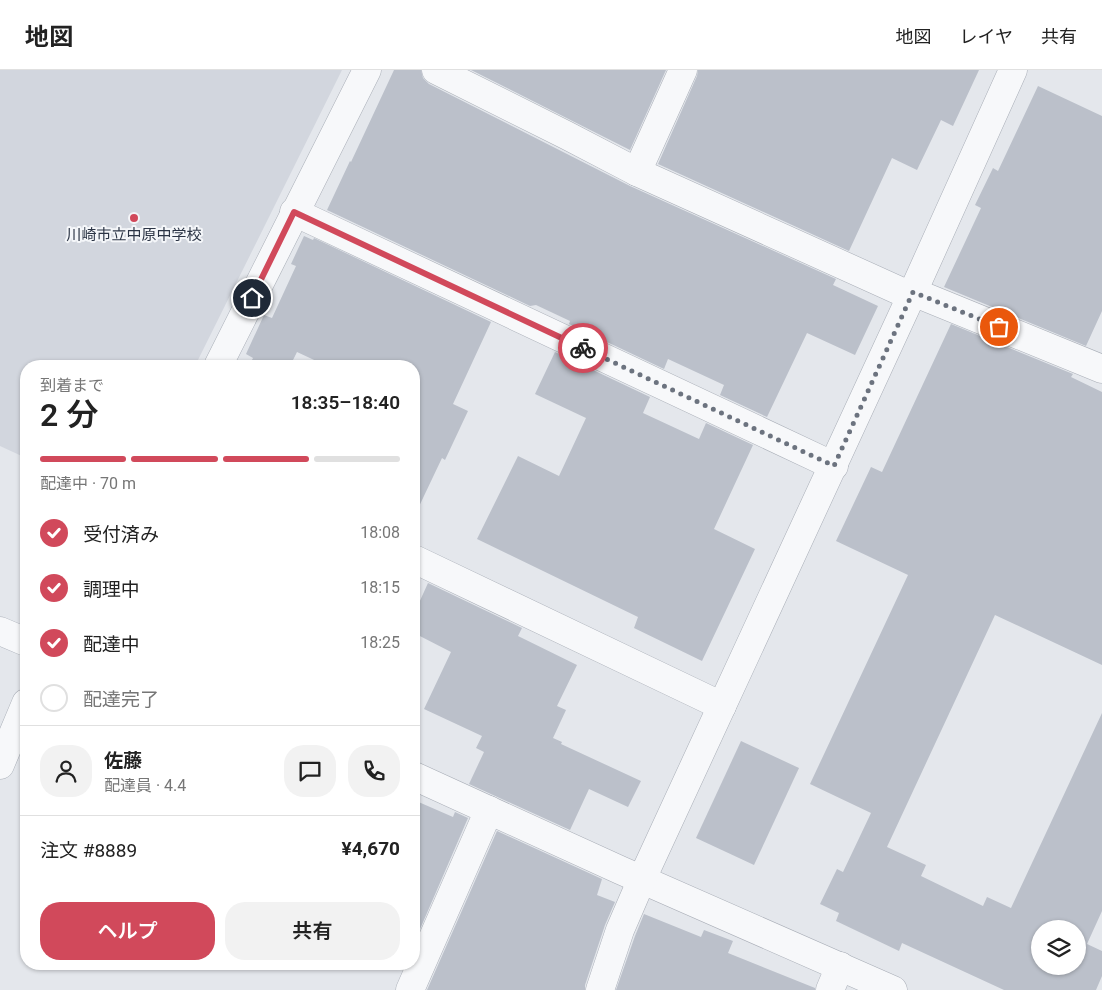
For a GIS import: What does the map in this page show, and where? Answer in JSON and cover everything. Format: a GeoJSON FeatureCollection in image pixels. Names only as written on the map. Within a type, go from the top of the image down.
{"type":"FeatureCollection","features":[{"type":"Feature","properties":{"kind":"street"},"geometry":{"type":"LineString","coordinates":[[221,360],[366,70]]}},
{"type":"Feature","properties":{"kind":"street"},"geometry":{"type":"LineString","coordinates":[[436,70],[637,172],[912,294],[1102,369]]}},
{"type":"Feature","properties":{"kind":"street"},"geometry":{"type":"LineString","coordinates":[[637,172],[683,70]]}},
{"type":"Feature","properties":{"kind":"street"},"geometry":{"type":"LineString","coordinates":[[600,990],[620,930],[642,880],[834,466],[1013,70]]}},
{"type":"Feature","properties":{"kind":"street"},"geometry":{"type":"LineString","coordinates":[[294,212],[834,466]]}},
{"type":"Feature","properties":{"kind":"street"},"geometry":{"type":"LineString","coordinates":[[420,562],[722,706]]}},
{"type":"Feature","properties":{"kind":"street"},"geometry":{"type":"LineString","coordinates":[[0,631],[20,639]]}},
{"type":"Feature","properties":{"kind":"street"},"geometry":{"type":"LineString","coordinates":[[0,765],[20,717]]}},
{"type":"Feature","properties":{"kind":"street"},"geometry":{"type":"LineString","coordinates":[[420,779],[642,880],[835,978],[893,990]]}},
{"type":"Feature","properties":{"kind":"street"},"geometry":{"type":"LineString","coordinates":[[420,967],[489,810]]}},
{"type":"Feature","properties":{"kind":"street"},"geometry":{"type":"LineString","coordinates":[[410,990],[419,970]]}},
{"type":"Feature","properties":{"kind":"shaded area","name":"川崎市立中原中学校"},"geometry":{"type":"Polygon","coordinates":[[[0,70],[342,70],[198,360],[20,360],[20,455],[0,446],[0,70]]]}},
{"type":"Feature","properties":{"kind":"building"},"geometry":{"type":"Polygon","coordinates":[[[394,70],[421,70],[423,78],[429,84],[630,186],[836,279],[833,285],[878,306],[855,355],[807,333],[767,417],[720,395],[724,385],[668,359],[664,369],[569,324],[570,321],[536,305],[530,306],[327,210],[394,70]]]}},
{"type":"Feature","properties":{"kind":"building"},"geometry":{"type":"Polygon","coordinates":[[[471,70],[666,70],[630,150],[471,70]]]}},
{"type":"Feature","properties":{"kind":"building"},"geometry":{"type":"Polygon","coordinates":[[[698,70],[979,70],[953,126],[941,120],[917,170],[892,158],[849,251],[658,164],[698,70]]]}},
{"type":"Feature","properties":{"kind":"building"},"geometry":{"type":"Polygon","coordinates":[[[1038,86],[1102,116],[1102,311],[1086,346],[944,287],[981,208],[975,205],[993,168],[998,171],[1038,86]]]}},
{"type":"Feature","properties":{"kind":"building"},"geometry":{"type":"Polygon","coordinates":[[[304,236],[313,240],[314,238],[491,322],[453,404],[468,411],[445,460],[442,458],[420,504],[420,360],[314,360],[297,352],[293,360],[252,360],[253,358],[246,354],[264,315],[272,318],[296,266],[291,264],[304,236]]]}},
{"type":"Feature","properties":{"kind":"building"},"geometry":{"type":"Polygon","coordinates":[[[951,324],[1073,374],[1071,377],[1102,392],[1102,665],[995,615],[887,847],[926,865],[921,876],[983,906],[987,897],[1011,908],[1102,713],[1102,911],[1087,944],[1102,951],[1102,976],[1096,990],[1004,990],[902,943],[899,951],[836,921],[839,913],[820,904],[837,869],[843,872],[871,813],[810,784],[908,575],[836,541],[871,467],[882,472],[951,324]]]}},
{"type":"Feature","properties":{"kind":"building"},"geometry":{"type":"Polygon","coordinates":[[[555,352],[650,397],[643,413],[699,439],[706,423],[753,445],[714,529],[755,549],[702,661],[634,628],[638,617],[477,539],[518,456],[559,476],[586,418],[535,394],[555,352]]]}},
{"type":"Feature","properties":{"kind":"building"},"geometry":{"type":"Polygon","coordinates":[[[428,583],[522,628],[518,636],[577,665],[557,706],[566,710],[553,738],[562,742],[561,744],[641,781],[628,807],[589,789],[570,830],[469,784],[484,752],[476,748],[482,736],[424,709],[451,652],[420,636],[420,601],[428,583]]]}},
{"type":"Feature","properties":{"kind":"building"},"geometry":{"type":"Polygon","coordinates":[[[741,741],[799,768],[754,865],[696,838],[741,741]]]}},
{"type":"Feature","properties":{"kind":"building"},"geometry":{"type":"Polygon","coordinates":[[[420,803],[453,817],[455,812],[468,818],[420,929],[420,803]]]}},
{"type":"Feature","properties":{"kind":"building"},"geometry":{"type":"Polygon","coordinates":[[[497,831],[602,879],[597,895],[615,902],[605,925],[585,990],[427,990],[497,831]]]}},
{"type":"Feature","properties":{"kind":"building"},"geometry":{"type":"Polygon","coordinates":[[[644,914],[701,937],[704,930],[733,941],[728,953],[815,988],[815,990],[616,990],[644,914]]]}},
{"type":"Feature","properties":{"kind":"way so far"},"geometry":{"type":"LineString","coordinates":[[583,348],[834,466],[913,292],[999,327]]}},
{"type":"Feature","properties":{"kind":"place","name":"川崎市立中原中学校"},"geometry":{"type":"Point","coordinates":[134,218]}},
{"type":"Feature","properties":{"kind":"route"},"geometry":{"type":"LineString","coordinates":[[252,298],[294,212],[583,348]]}}]}
